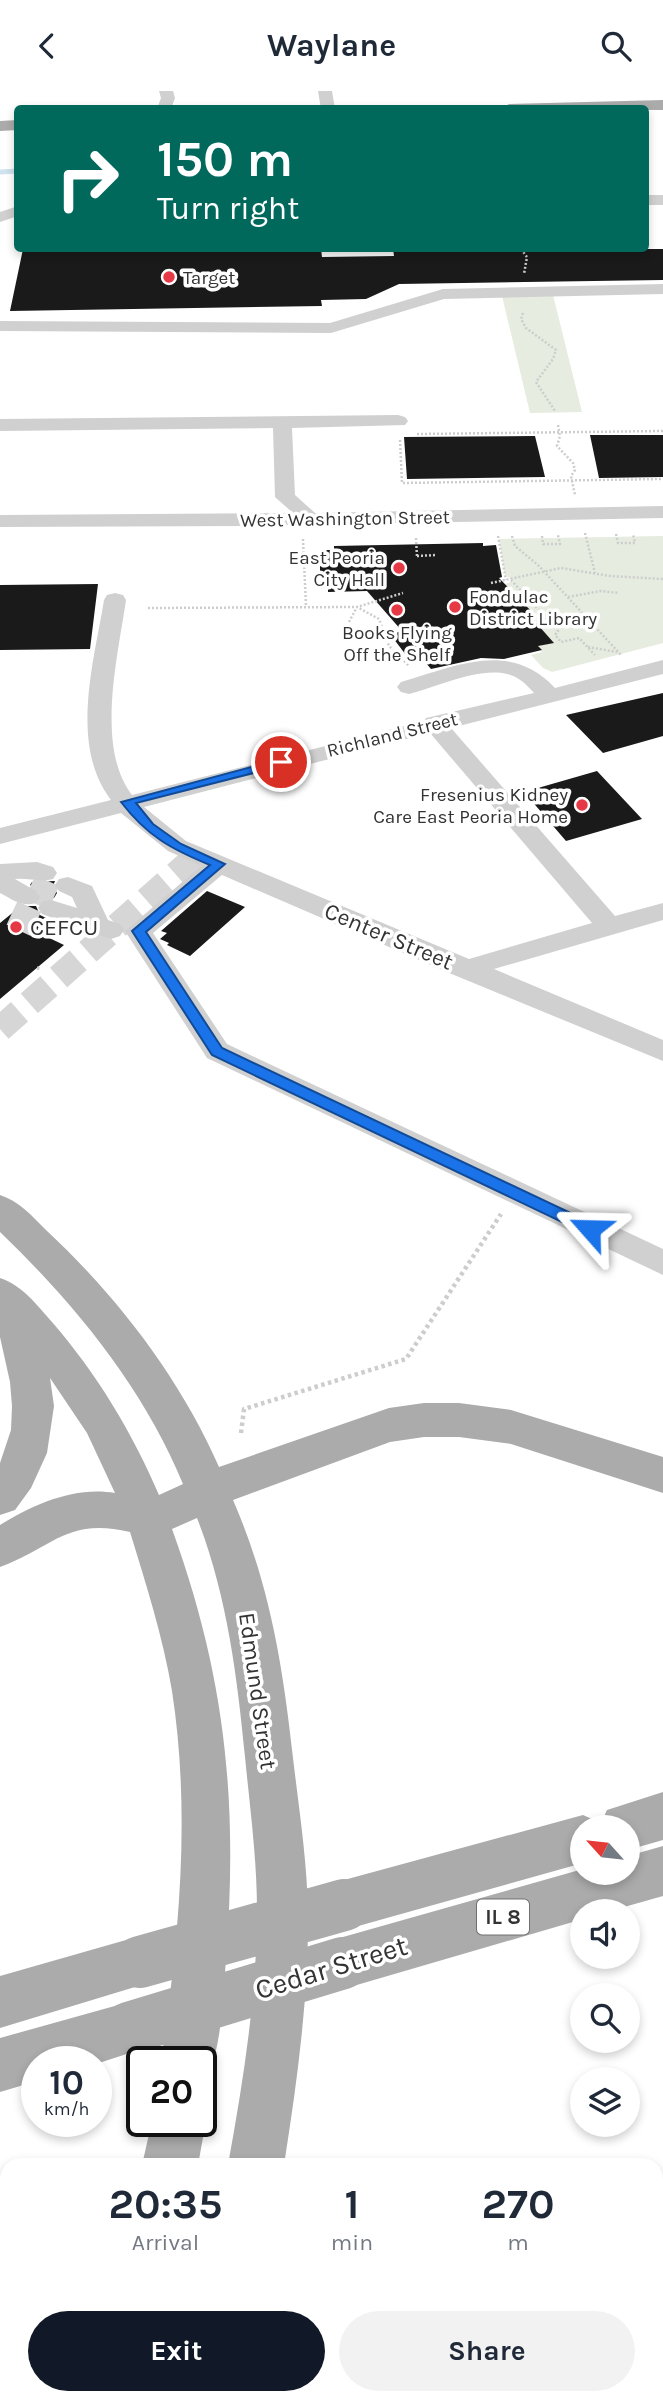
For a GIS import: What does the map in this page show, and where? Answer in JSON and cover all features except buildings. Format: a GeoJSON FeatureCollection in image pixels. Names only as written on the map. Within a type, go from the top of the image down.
{"type":"FeatureCollection","features":[{"type":"Feature","properties":{"kind":"main road","name":"Edmund Street"},"geometry":{"type":"LineString","coordinates":[[0,1209],[58,1263],[103,1314],[145,1370],[179,1428],[209,1492],[243,1589],[257,1652],[282,1903],[278,2001],[268,2096],[257,2158]]}},
{"type":"Feature","properties":{"kind":"main road"},"geometry":{"type":"LineString","coordinates":[[0,1497],[20,1467],[34,1412],[33,1386],[4,1297]]}},
{"type":"Feature","properties":{"kind":"main road"},"geometry":{"type":"LineString","coordinates":[[4,1297],[38,1331],[82,1387],[119,1451],[149,1520],[179,1618],[195,1691],[202,1746],[205,1903],[198,1996],[190,2046]]}},
{"type":"Feature","properties":{"kind":"main road"},"geometry":{"type":"LineString","coordinates":[[0,1548],[27,1530],[67,1513],[113,1509],[149,1520],[238,1478],[389,1425],[424,1420],[459,1420],[511,1427],[663,1475]]}},
{"type":"Feature","properties":{"kind":"main road"},"geometry":{"type":"LineString","coordinates":[[640,1822],[663,1816]]}},
{"type":"Feature","properties":{"kind":"main road","name":"IL 8"},"geometry":{"type":"LineString","coordinates":[[0,2002],[570,1843]]}},
{"type":"Feature","properties":{"kind":"main road","name":"Cedar Street"},"geometry":{"type":"LineString","coordinates":[[0,2065],[663,1871]]}},
{"type":"Feature","properties":{"kind":"main road"},"geometry":{"type":"LineString","coordinates":[[171,2158],[176,2137]]}},
{"type":"Feature","properties":{"kind":"street"},"geometry":{"type":"LineString","coordinates":[[0,326],[331,328],[443,294],[663,289]]}},
{"type":"Feature","properties":{"kind":"street"},"geometry":{"type":"LineString","coordinates":[[0,425],[273,422],[404,430]]}},
{"type":"Feature","properties":{"kind":"street"},"geometry":{"type":"LineString","coordinates":[[264,466],[273,422]]}},
{"type":"Feature","properties":{"kind":"street"},"geometry":{"type":"LineString","coordinates":[[273,422],[285,497],[305,512],[305,529]]}},
{"type":"Feature","properties":{"kind":"street"},"geometry":{"type":"LineString","coordinates":[[0,443],[94,442]]}},
{"type":"Feature","properties":{"kind":"street"},"geometry":{"type":"LineString","coordinates":[[245,520],[245,513],[264,497]]}},
{"type":"Feature","properties":{"kind":"street","name":"West Washington Street"},"geometry":{"type":"LineString","coordinates":[[0,523],[245,520],[305,529],[663,512]]}},
{"type":"Feature","properties":{"kind":"street","name":"Center Street"},"geometry":{"type":"LineString","coordinates":[[115,600],[99,732],[102,758],[112,783],[148,827],[177,846],[663,1051]]}},
{"type":"Feature","properties":{"kind":"street"},"geometry":{"type":"LineString","coordinates":[[411,678],[504,666],[528,675],[549,695]]}},
{"type":"Feature","properties":{"kind":"street","name":"Richland Street"},"geometry":{"type":"LineString","coordinates":[[0,836],[434,723],[663,667]]}},
{"type":"Feature","properties":{"kind":"street"},"geometry":{"type":"LineString","coordinates":[[434,723],[609,926]]}},
{"type":"Feature","properties":{"kind":"street"},"geometry":{"type":"LineString","coordinates":[[219,864],[138,931],[217,1051],[514,1194],[663,1262]]}},
{"type":"Feature","properties":{"kind":"street"},"geometry":{"type":"LineString","coordinates":[[0,877],[35,899],[56,933],[104,927],[77,898],[35,899]]}},
{"type":"Feature","properties":{"kind":"street"},"geometry":{"type":"LineString","coordinates":[[464,969],[663,911]]}},
{"type":"Feature","properties":{"kind":"path"},"geometry":{"type":"LineString","coordinates":[[523,252],[527,257],[523,272],[526,285]]}},
{"type":"Feature","properties":{"kind":"path"},"geometry":{"type":"LineString","coordinates":[[527,308],[522,316],[524,325],[556,350],[554,358],[538,375],[536,382],[555,411]]}},
{"type":"Feature","properties":{"kind":"path"},"geometry":{"type":"LineString","coordinates":[[558,425],[560,433],[557,446],[573,463],[578,504]]}},
{"type":"Feature","properties":{"kind":"path"},"geometry":{"type":"LineString","coordinates":[[663,431],[560,433],[404,430],[402,482],[663,479]]}},
{"type":"Feature","properties":{"kind":"path"},"geometry":{"type":"LineString","coordinates":[[464,482],[466,495]]}},
{"type":"Feature","properties":{"kind":"path"},"geometry":{"type":"LineString","coordinates":[[582,526],[595,573]]}},
{"type":"Feature","properties":{"kind":"path"},"geometry":{"type":"LineString","coordinates":[[305,529],[306,605]]}},
{"type":"Feature","properties":{"kind":"path"},"geometry":{"type":"LineString","coordinates":[[616,534],[618,543],[635,543],[633,534]]}},
{"type":"Feature","properties":{"kind":"path"},"geometry":{"type":"LineString","coordinates":[[498,535],[508,580],[558,632],[555,635],[561,642],[579,638],[596,655]]}},
{"type":"Feature","properties":{"kind":"path"},"geometry":{"type":"LineString","coordinates":[[512,535],[515,546],[545,572],[623,657]]}},
{"type":"Feature","properties":{"kind":"path"},"geometry":{"type":"LineString","coordinates":[[542,535],[543,544],[560,544],[558,535]]}},
{"type":"Feature","properties":{"kind":"path"},"geometry":{"type":"LineString","coordinates":[[416,537],[417,556],[437,555]]}},
{"type":"Feature","properties":{"kind":"path"},"geometry":{"type":"LineString","coordinates":[[491,583],[561,568],[663,579]]}},
{"type":"Feature","properties":{"kind":"path"},"geometry":{"type":"LineString","coordinates":[[650,586],[651,577]]}},
{"type":"Feature","properties":{"kind":"path"},"geometry":{"type":"LineString","coordinates":[[568,597],[601,590],[620,593]]}},
{"type":"Feature","properties":{"kind":"path"},"geometry":{"type":"LineString","coordinates":[[148,608],[306,605],[357,607],[403,593]]}},
{"type":"Feature","properties":{"kind":"path"},"geometry":{"type":"LineString","coordinates":[[349,622],[357,607]]}},
{"type":"Feature","properties":{"kind":"path"},"geometry":{"type":"LineString","coordinates":[[357,607],[377,616],[384,626],[389,646],[411,678]]}},
{"type":"Feature","properties":{"kind":"path"},"geometry":{"type":"LineString","coordinates":[[587,646],[618,652]]}},
{"type":"Feature","properties":{"kind":"path"},"geometry":{"type":"LineString","coordinates":[[241,1433],[244,1409],[406,1359],[514,1194]]}},
{"type":"Feature","properties":{"kind":"shaded area"},"geometry":{"type":"Polygon","coordinates":[[[553,295],[582,412],[530,413],[502,296],[553,295]]]}},
{"type":"Feature","properties":{"kind":"shaded area"},"geometry":{"type":"Polygon","coordinates":[[[663,536],[663,643],[552,672],[543,668],[531,655],[542,652],[538,646],[553,643],[530,616],[534,615],[505,584],[514,581],[505,575],[499,539],[663,536]]]}},
{"type":"Feature","properties":{"kind":"waterway"},"geometry":{"type":"LineString","coordinates":[[0,172],[14,171]]}},
{"type":"Feature","properties":{"kind":"tunnel"},"geometry":{"type":"LineString","coordinates":[[0,1029],[198,855]]}},
{"type":"Feature","properties":{"kind":"tunnel"},"geometry":{"type":"LineString","coordinates":[[30,887],[54,898]]}},
{"type":"Feature","properties":{"kind":"tunnel"},"geometry":{"type":"LineString","coordinates":[[12,913],[36,924]]}},
{"type":"Feature","properties":{"kind":"place","name":"Target"},"geometry":{"type":"Point","coordinates":[169,277]}},
{"type":"Feature","properties":{"kind":"place","name":"East Peoria City Hall"},"geometry":{"type":"Point","coordinates":[399,568]}},
{"type":"Feature","properties":{"kind":"place","name":"Fondulac District Library"},"geometry":{"type":"Point","coordinates":[455,607]}},
{"type":"Feature","properties":{"kind":"place","name":"Books Flying Off the Shelf"},"geometry":{"type":"Point","coordinates":[397,610]}},
{"type":"Feature","properties":{"kind":"place","name":"Fresenius Kidney Care East Peoria Home"},"geometry":{"type":"Point","coordinates":[582,805]}},
{"type":"Feature","properties":{"kind":"place","name":"CEFCU"},"geometry":{"type":"Point","coordinates":[16,927]}},
{"type":"Feature","properties":{"kind":"route"},"geometry":{"type":"LineString","coordinates":[[281,762],[128,802],[148,827],[177,846],[219,864],[138,931],[172,985],[217,1051],[590,1229]]}}]}
